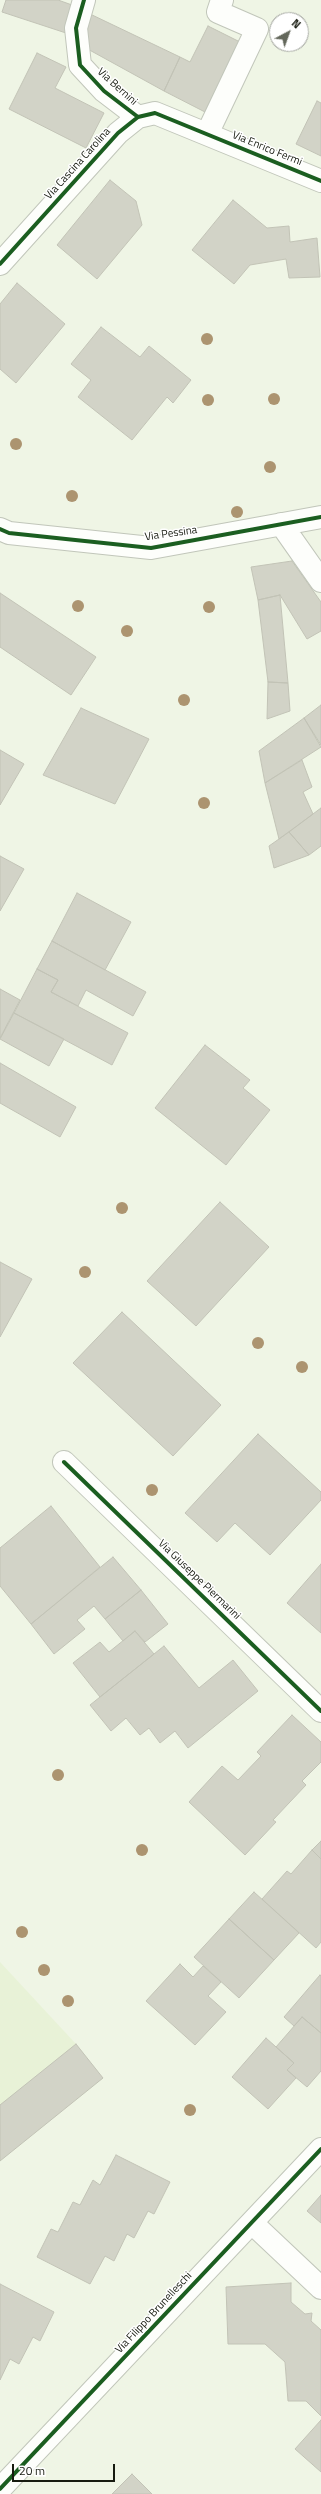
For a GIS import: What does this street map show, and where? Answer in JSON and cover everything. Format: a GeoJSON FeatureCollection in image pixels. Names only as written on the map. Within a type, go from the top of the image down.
{"type":"FeatureCollection","features":[{"type":"Feature","properties":{"kind":"street","name":"Via Bernini"},"geometry":{"type":"LineString","coordinates":[[84,0],[76,28],[80,64],[104,91],[138,117]]}},
{"type":"Feature","properties":{"kind":"street"},"geometry":{"type":"LineString","coordinates":[[207,134],[257,29],[218,12],[222,0]]}},
{"type":"Feature","properties":{"kind":"street","name":"Via Cascina Carolina"},"geometry":{"type":"LineString","coordinates":[[0,264],[118,133],[138,117],[155,113],[207,134]]}},
{"type":"Feature","properties":{"kind":"street","name":"Via Enrico Fermi"},"geometry":{"type":"LineString","coordinates":[[207,134],[321,181]]}},
{"type":"Feature","properties":{"kind":"street","name":"Via Pessina"},"geometry":{"type":"LineString","coordinates":[[0,529],[9,533],[151,548],[321,517]]}},
{"type":"Feature","properties":{"kind":"street"},"geometry":{"type":"LineString","coordinates":[[281,524],[321,581]]}},
{"type":"Feature","properties":{"kind":"street","name":"Via Giuseppe Piermarini"},"geometry":{"type":"LineString","coordinates":[[64,1462],[321,1711]]}},
{"type":"Feature","properties":{"kind":"street","name":"Via Filippo Brunelleschi"},"geometry":{"type":"LineString","coordinates":[[0,2489],[252,2224],[321,2149]]}},
{"type":"Feature","properties":{"kind":"street"},"geometry":{"type":"LineString","coordinates":[[252,2224],[321,2288]]}},
{"type":"Feature","properties":{"kind":"shaded area"},"geometry":{"type":"Polygon","coordinates":[[[0,1962],[76,2044],[103,2078],[0,2161],[0,1962]]]}},
{"type":"Feature","properties":{"kind":"building"},"geometry":{"type":"Polygon","coordinates":[[[6,0],[58,0],[72,5],[66,33],[2,12],[6,0]]]}},
{"type":"Feature","properties":{"kind":"building"},"geometry":{"type":"Polygon","coordinates":[[[88,13],[180,57],[164,91],[84,47],[88,13]]]}},
{"type":"Feature","properties":{"kind":"building"},"geometry":{"type":"Polygon","coordinates":[[[208,26],[240,42],[205,112],[164,91],[180,57],[190,62],[208,26]]]}},
{"type":"Feature","properties":{"kind":"building"},"geometry":{"type":"Polygon","coordinates":[[[37,53],[66,67],[55,88],[104,113],[86,148],[9,109],[37,53]]]}},
{"type":"Feature","properties":{"kind":"building"},"geometry":{"type":"Polygon","coordinates":[[[317,101],[321,103],[321,156],[296,144],[317,101]]]}},
{"type":"Feature","properties":{"kind":"building"},"geometry":{"type":"Polygon","coordinates":[[[110,180],[136,201],[142,225],[97,279],[57,245],[110,180]]]}},
{"type":"Feature","properties":{"kind":"building"},"geometry":{"type":"Polygon","coordinates":[[[233,200],[267,228],[289,226],[290,242],[317,238],[320,277],[289,278],[286,259],[250,265],[234,284],[192,250],[233,200]]]}},
{"type":"Feature","properties":{"kind":"building"},"geometry":{"type":"Polygon","coordinates":[[[17,283],[65,324],[16,383],[0,369],[0,304],[17,283]]]}},
{"type":"Feature","properties":{"kind":"building"},"geometry":{"type":"Polygon","coordinates":[[[101,327],[140,357],[149,346],[191,380],[173,403],[167,397],[132,440],[78,397],[91,380],[71,364],[101,327]]]}},
{"type":"Feature","properties":{"kind":"building"},"geometry":{"type":"Polygon","coordinates":[[[292,561],[321,602],[321,631],[307,639],[280,595],[258,600],[251,567],[292,561]]]}},
{"type":"Feature","properties":{"kind":"building"},"geometry":{"type":"Polygon","coordinates":[[[0,593],[96,657],[71,695],[0,647],[0,593]]]}},
{"type":"Feature","properties":{"kind":"building"},"geometry":{"type":"Polygon","coordinates":[[[280,595],[288,683],[268,682],[258,600],[280,595]]]}},
{"type":"Feature","properties":{"kind":"building"},"geometry":{"type":"Polygon","coordinates":[[[268,682],[288,683],[290,711],[267,719],[268,682]]]}},
{"type":"Feature","properties":{"kind":"building"},"geometry":{"type":"Polygon","coordinates":[[[321,705],[321,745],[304,718],[321,705]]]}},
{"type":"Feature","properties":{"kind":"building"},"geometry":{"type":"Polygon","coordinates":[[[81,708],[149,739],[115,804],[43,775],[81,708]]]}},
{"type":"Feature","properties":{"kind":"building"},"geometry":{"type":"Polygon","coordinates":[[[304,718],[321,747],[265,783],[259,751],[304,718]]]}},
{"type":"Feature","properties":{"kind":"building"},"geometry":{"type":"Polygon","coordinates":[[[0,750],[24,764],[0,805],[0,750]]]}},
{"type":"Feature","properties":{"kind":"building"},"geometry":{"type":"Polygon","coordinates":[[[302,760],[312,787],[303,792],[313,814],[279,839],[265,783],[302,760]]]}},
{"type":"Feature","properties":{"kind":"building"},"geometry":{"type":"Polygon","coordinates":[[[321,808],[321,846],[309,855],[289,832],[321,808]]]}},
{"type":"Feature","properties":{"kind":"building"},"geometry":{"type":"Polygon","coordinates":[[[289,832],[309,855],[274,868],[269,846],[289,832]]]}},
{"type":"Feature","properties":{"kind":"building"},"geometry":{"type":"Polygon","coordinates":[[[0,856],[24,869],[0,911],[0,856]]]}},
{"type":"Feature","properties":{"kind":"building"},"geometry":{"type":"Polygon","coordinates":[[[77,893],[131,922],[105,970],[52,941],[77,893]]]}},
{"type":"Feature","properties":{"kind":"building"},"geometry":{"type":"Polygon","coordinates":[[[52,941],[146,992],[133,1016],[86,990],[78,1006],[51,992],[58,980],[37,969],[52,941]]]}},
{"type":"Feature","properties":{"kind":"building"},"geometry":{"type":"Polygon","coordinates":[[[37,969],[58,980],[51,992],[128,1033],[112,1065],[14,1013],[37,969]]]}},
{"type":"Feature","properties":{"kind":"building"},"geometry":{"type":"Polygon","coordinates":[[[0,989],[20,1000],[0,1038],[0,989]]]}},
{"type":"Feature","properties":{"kind":"building"},"geometry":{"type":"Polygon","coordinates":[[[14,1013],[64,1039],[49,1066],[0,1039],[14,1013]]]}},
{"type":"Feature","properties":{"kind":"building"},"geometry":{"type":"Polygon","coordinates":[[[205,1045],[250,1080],[243,1088],[270,1110],[226,1165],[155,1108],[205,1045]]]}},
{"type":"Feature","properties":{"kind":"building"},"geometry":{"type":"Polygon","coordinates":[[[0,1063],[76,1107],[60,1137],[0,1103],[0,1063]]]}},
{"type":"Feature","properties":{"kind":"building"},"geometry":{"type":"Polygon","coordinates":[[[220,1202],[269,1247],[196,1326],[147,1281],[220,1202]]]}},
{"type":"Feature","properties":{"kind":"building"},"geometry":{"type":"Polygon","coordinates":[[[0,1262],[32,1279],[0,1337],[0,1262]]]}},
{"type":"Feature","properties":{"kind":"building"},"geometry":{"type":"Polygon","coordinates":[[[122,1312],[221,1405],[173,1456],[73,1363],[122,1312]]]}},
{"type":"Feature","properties":{"kind":"building"},"geometry":{"type":"Polygon","coordinates":[[[258,1434],[321,1492],[321,1500],[270,1555],[235,1523],[217,1542],[185,1513],[258,1434]]]}},
{"type":"Feature","properties":{"kind":"building"},"geometry":{"type":"Polygon","coordinates":[[[51,1506],[100,1567],[31,1624],[0,1586],[0,1548],[51,1506]]]}},
{"type":"Feature","properties":{"kind":"building"},"geometry":{"type":"Polygon","coordinates":[[[113,1557],[141,1590],[105,1619],[94,1606],[77,1620],[85,1629],[54,1654],[31,1624],[113,1557]]]}},
{"type":"Feature","properties":{"kind":"building"},"geometry":{"type":"Polygon","coordinates":[[[321,1564],[321,1633],[287,1603],[321,1564]]]}},
{"type":"Feature","properties":{"kind":"building"},"geometry":{"type":"Polygon","coordinates":[[[141,1590],[168,1624],[145,1642],[135,1631],[123,1641],[105,1619],[141,1590]]]}},
{"type":"Feature","properties":{"kind":"building"},"geometry":{"type":"Polygon","coordinates":[[[135,1631],[154,1654],[100,1697],[73,1663],[100,1642],[109,1652],[135,1631]]]}},
{"type":"Feature","properties":{"kind":"building"},"geometry":{"type":"Polygon","coordinates":[[[164,1646],[199,1688],[233,1660],[258,1691],[188,1748],[175,1731],[160,1743],[149,1728],[140,1735],[126,1718],[111,1731],[90,1705],[164,1646]]]}},
{"type":"Feature","properties":{"kind":"building"},"geometry":{"type":"Polygon","coordinates":[[[292,1715],[321,1742],[321,1762],[302,1781],[306,1785],[273,1820],[276,1822],[245,1855],[189,1802],[222,1766],[238,1780],[261,1756],[257,1752],[292,1715]]]}},
{"type":"Feature","properties":{"kind":"building"},"geometry":{"type":"Polygon","coordinates":[[[321,1841],[321,1859],[312,1850],[321,1841]]]}},
{"type":"Feature","properties":{"kind":"building"},"geometry":{"type":"Polygon","coordinates":[[[312,1850],[321,1859],[321,1942],[316,1948],[262,1899],[287,1871],[291,1874],[312,1850]]]}},
{"type":"Feature","properties":{"kind":"building"},"geometry":{"type":"Polygon","coordinates":[[[254,1892],[299,1933],[274,1960],[229,1919],[254,1892]]]}},
{"type":"Feature","properties":{"kind":"building"},"geometry":{"type":"Polygon","coordinates":[[[229,1919],[274,1960],[239,1998],[194,1957],[229,1919]]]}},
{"type":"Feature","properties":{"kind":"building"},"geometry":{"type":"Polygon","coordinates":[[[180,1964],[193,1977],[203,1966],[221,1982],[208,1996],[226,2012],[195,2045],[146,2001],[180,1964]]]}},
{"type":"Feature","properties":{"kind":"building"},"geometry":{"type":"Polygon","coordinates":[[[320,1975],[321,2033],[302,2017],[294,2026],[284,2017],[320,1975]]]}},
{"type":"Feature","properties":{"kind":"building"},"geometry":{"type":"Polygon","coordinates":[[[302,2017],[321,2033],[321,2071],[307,2087],[287,2070],[294,2063],[276,2047],[302,2017]]]}},
{"type":"Feature","properties":{"kind":"building"},"geometry":{"type":"Polygon","coordinates":[[[266,2038],[294,2063],[287,2070],[296,2078],[268,2109],[232,2077],[266,2038]]]}},
{"type":"Feature","properties":{"kind":"building"},"geometry":{"type":"Polygon","coordinates":[[[76,2044],[103,2078],[0,2161],[0,2105],[76,2044]]]}},
{"type":"Feature","properties":{"kind":"building"},"geometry":{"type":"Polygon","coordinates":[[[116,2155],[170,2182],[154,2214],[148,2211],[134,2238],[127,2234],[114,2261],[105,2256],[90,2284],[37,2257],[51,2229],[58,2232],[73,2202],[80,2205],[93,2180],[100,2185],[116,2155]]]}},
{"type":"Feature","properties":{"kind":"building"},"geometry":{"type":"Polygon","coordinates":[[[321,2195],[321,2223],[307,2211],[321,2195]]]}},
{"type":"Feature","properties":{"kind":"building"},"geometry":{"type":"Polygon","coordinates":[[[291,2283],[291,2302],[305,2314],[312,2313],[311,2321],[321,2330],[321,2416],[306,2401],[288,2401],[285,2362],[265,2344],[228,2344],[226,2287],[291,2283]]]}},
{"type":"Feature","properties":{"kind":"building"},"geometry":{"type":"Polygon","coordinates":[[[0,2284],[54,2312],[40,2341],[33,2337],[19,2364],[10,2359],[0,2380],[0,2284]]]}},
{"type":"Feature","properties":{"kind":"building"},"geometry":{"type":"Polygon","coordinates":[[[321,2420],[321,2472],[295,2449],[321,2420]]]}},
{"type":"Feature","properties":{"kind":"building"},"geometry":{"type":"Polygon","coordinates":[[[132,2474],[152,2494],[112,2494],[132,2474]]]}},
{"type":"Feature","properties":{"kind":"cycle path"},"geometry":{"type":"LineString","coordinates":[[84,0],[76,28],[80,65],[104,91],[138,117]]}},
{"type":"Feature","properties":{"kind":"cycle path"},"geometry":{"type":"LineString","coordinates":[[0,264],[118,133],[138,117],[155,113],[321,181]]}},
{"type":"Feature","properties":{"kind":"cycle path"},"geometry":{"type":"LineString","coordinates":[[0,529],[9,533],[151,548],[321,517]]}},
{"type":"Feature","properties":{"kind":"cycle path"},"geometry":{"type":"LineString","coordinates":[[64,1462],[321,1711]]}},
{"type":"Feature","properties":{"kind":"cycle path"},"geometry":{"type":"LineString","coordinates":[[0,2489],[321,2149]]}}]}
